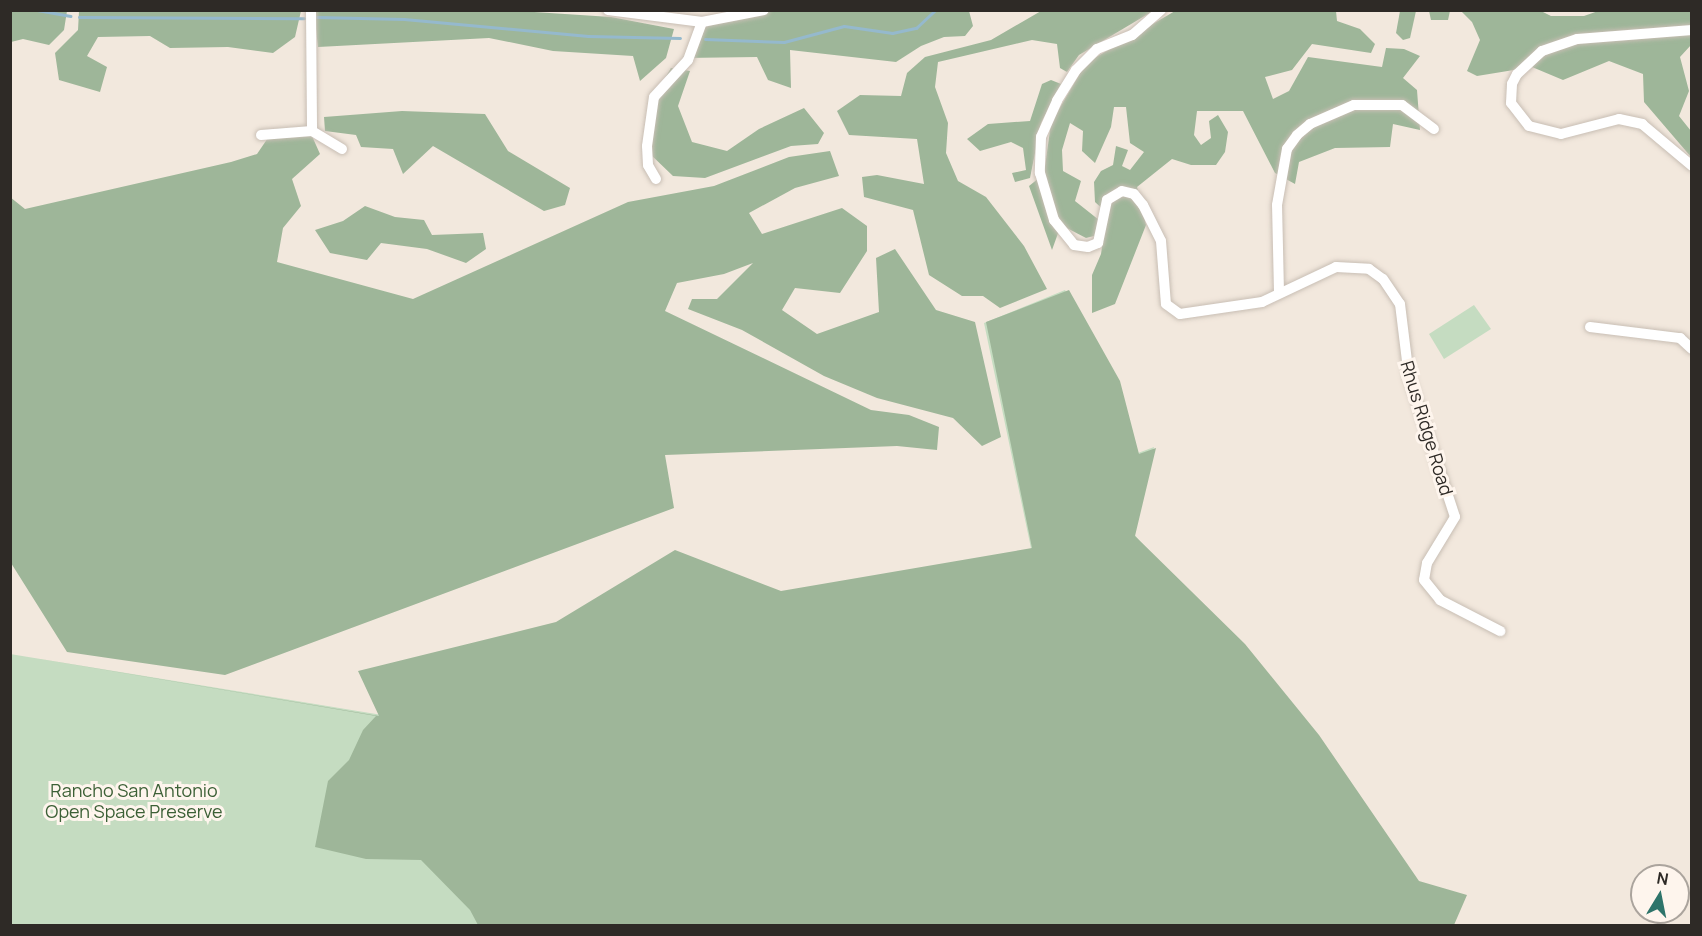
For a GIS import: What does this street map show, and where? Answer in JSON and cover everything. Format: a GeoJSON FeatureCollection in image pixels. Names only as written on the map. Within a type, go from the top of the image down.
{"type":"FeatureCollection","features":[{"type":"Feature","properties":{"kind":"street"},"geometry":{"type":"LineString","coordinates":[[311,10],[312,131]]}},
{"type":"Feature","properties":{"kind":"street"},"geometry":{"type":"LineString","coordinates":[[608,10],[702,22],[764,10]]}},
{"type":"Feature","properties":{"kind":"street","name":"Rhus Ridge Road"},"geometry":{"type":"LineString","coordinates":[[1161,10],[1132,35],[1097,49],[1076,70],[1057,101],[1041,137],[1040,172],[1054,219],[1074,245],[1088,247],[1098,243],[1107,200],[1122,191],[1134,194],[1143,204],[1161,241],[1166,304],[1180,314],[1262,302],[1336,267],[1355,266],[1369,269],[1383,279],[1400,304],[1409,377],[1455,517],[1427,563],[1424,580],[1440,600],[1500,631]]}},
{"type":"Feature","properties":{"kind":"street"},"geometry":{"type":"LineString","coordinates":[[656,178],[648,165],[647,146],[654,97],[688,60],[702,22]]}},
{"type":"Feature","properties":{"kind":"street"},"geometry":{"type":"LineString","coordinates":[[1692,30],[1577,39],[1542,51],[1517,74],[1512,84],[1511,103],[1529,126],[1561,134],[1619,119],[1642,124],[1692,166]]}},
{"type":"Feature","properties":{"kind":"street"},"geometry":{"type":"LineString","coordinates":[[1279,292],[1277,206],[1287,148],[1297,135],[1310,123],[1354,105],[1402,105],[1434,129]]}},
{"type":"Feature","properties":{"kind":"street"},"geometry":{"type":"LineString","coordinates":[[261,135],[312,131],[342,149]]}},
{"type":"Feature","properties":{"kind":"street"},"geometry":{"type":"LineString","coordinates":[[1590,327],[1680,338],[1692,349]]}},
{"type":"Feature","properties":{"kind":"green space"},"geometry":{"type":"Polygon","coordinates":[[[11,10],[67,11],[64,30],[49,45],[23,39],[11,42],[11,10]]]}},
{"type":"Feature","properties":{"kind":"green space"},"geometry":{"type":"Polygon","coordinates":[[[79,10],[301,11],[295,37],[273,53],[228,47],[170,48],[150,36],[98,37],[87,56],[107,67],[100,92],[59,80],[55,53],[78,30],[79,10]]]}},
{"type":"Feature","properties":{"kind":"green space"},"geometry":{"type":"Polygon","coordinates":[[[1429,10],[1450,11],[1448,20],[1431,20],[1429,10]]]}},
{"type":"Feature","properties":{"kind":"green space"},"geometry":{"type":"Polygon","coordinates":[[[1601,10],[1691,11],[1691,45],[1680,57],[1689,91],[1679,116],[1691,131],[1691,157],[1644,102],[1643,74],[1609,61],[1563,80],[1532,67],[1477,76],[1467,71],[1480,40],[1472,22],[1461,11],[1541,11],[1551,16],[1584,16],[1601,10]]]}},
{"type":"Feature","properties":{"kind":"green space"},"geometry":{"type":"Polygon","coordinates":[[[314,11],[519,11],[611,17],[674,29],[666,58],[640,81],[633,56],[553,51],[489,38],[318,47],[314,11]]]}},
{"type":"Feature","properties":{"kind":"green space"},"geometry":{"type":"Polygon","coordinates":[[[765,11],[969,11],[973,26],[965,36],[944,37],[921,46],[896,62],[790,50],[791,88],[768,80],[757,57],[683,58],[701,28],[765,11]]]}},
{"type":"Feature","properties":{"kind":"green space"},"geometry":{"type":"Polygon","coordinates":[[[1041,11],[1153,11],[1079,55],[1067,72],[1060,68],[1057,44],[1032,40],[938,62],[935,87],[948,123],[946,153],[958,181],[986,197],[1024,246],[1047,289],[1000,308],[983,296],[962,296],[929,275],[913,210],[864,197],[862,177],[877,175],[924,184],[917,139],[849,135],[837,111],[860,95],[901,96],[907,73],[925,57],[991,40],[1041,11]]]}},
{"type":"Feature","properties":{"kind":"green space"},"geometry":{"type":"Polygon","coordinates":[[[1175,11],[1336,11],[1337,21],[1360,29],[1375,44],[1371,53],[1312,44],[1292,70],[1265,77],[1273,99],[1289,91],[1308,57],[1382,67],[1386,48],[1404,49],[1420,56],[1403,78],[1417,90],[1420,130],[1393,124],[1390,147],[1335,148],[1299,162],[1295,184],[1275,173],[1243,111],[1197,111],[1194,135],[1201,145],[1211,138],[1209,121],[1218,115],[1228,132],[1225,152],[1216,165],[1191,165],[1172,159],[1137,187],[1146,225],[1115,304],[1092,313],[1092,275],[1101,254],[1107,213],[1095,202],[1094,182],[1101,171],[1113,165],[1116,146],[1128,150],[1122,166],[1130,170],[1144,152],[1130,143],[1126,107],[1114,107],[1111,127],[1095,163],[1082,151],[1083,131],[1070,123],[1062,150],[1063,171],[1081,181],[1075,201],[1099,220],[1094,236],[1086,238],[1061,225],[1052,250],[1029,186],[1044,174],[1051,123],[1086,63],[1175,11]]]}},
{"type":"Feature","properties":{"kind":"green space"},"geometry":{"type":"Polygon","coordinates":[[[1400,11],[1416,11],[1410,38],[1403,40],[1396,33],[1400,11]]]}},
{"type":"Feature","properties":{"kind":"green space"},"geometry":{"type":"Polygon","coordinates":[[[671,68],[690,71],[678,106],[692,142],[727,151],[759,129],[804,108],[824,133],[818,144],[791,146],[705,178],[673,176],[648,152],[650,103],[671,68]]]}},
{"type":"Feature","properties":{"kind":"green space"},"geometry":{"type":"Polygon","coordinates":[[[1051,80],[1061,84],[1041,123],[1030,178],[1015,182],[1012,173],[1026,170],[1023,148],[1011,142],[980,151],[967,139],[988,124],[1030,121],[1042,84],[1051,80]]]}},
{"type":"Feature","properties":{"kind":"green space"},"geometry":{"type":"Polygon","coordinates":[[[402,111],[485,114],[508,151],[570,188],[565,205],[544,211],[433,146],[403,174],[393,149],[361,147],[356,135],[325,131],[324,117],[402,111]]]}},
{"type":"Feature","properties":{"kind":"green space"},"geometry":{"type":"Polygon","coordinates":[[[308,127],[320,154],[292,179],[301,206],[283,228],[277,262],[413,299],[628,202],[714,186],[789,157],[830,151],[839,176],[795,188],[749,213],[762,234],[842,208],[867,226],[867,251],[840,293],[795,288],[782,310],[817,334],[879,312],[876,258],[895,249],[936,310],[975,322],[1001,437],[982,446],[953,418],[877,398],[824,376],[742,330],[688,309],[692,299],[717,299],[753,263],[724,274],[677,283],[665,311],[871,410],[909,415],[939,427],[937,450],[897,446],[665,455],[674,508],[225,675],[67,652],[11,563],[10,197],[25,209],[231,162],[257,154],[274,129],[308,127]]]}},
{"type":"Feature","properties":{"kind":"green space"},"geometry":{"type":"Polygon","coordinates":[[[365,206],[395,217],[424,220],[432,235],[483,233],[486,249],[466,263],[427,249],[381,243],[367,260],[330,253],[315,230],[343,221],[365,206]]]}},
{"type":"Feature","properties":{"kind":"green space","name":"Rancho San Antonio Open Space Preserve"},"geometry":{"type":"Polygon","coordinates":[[[1065,290],[1080,317],[1138,453],[1154,447],[1134,534],[1445,926],[11,925],[10,654],[1090,831],[984,323],[1065,290]]]}},
{"type":"Feature","properties":{"kind":"green space","name":"Rancho San Antonio Open Space Preserve"},"geometry":{"type":"Polygon","coordinates":[[[1069,290],[1120,381],[1139,454],[1156,448],[1135,536],[1245,644],[1319,735],[1419,881],[1467,895],[1454,925],[478,925],[470,910],[421,860],[366,859],[315,847],[328,781],[349,760],[363,730],[376,716],[11,654],[379,716],[358,671],[556,622],[675,550],[781,591],[1032,548],[986,322],[1069,290]]]}},
{"type":"Feature","properties":{"kind":"green space"},"geometry":{"type":"Polygon","coordinates":[[[1474,305],[1491,329],[1444,359],[1429,334],[1474,305]]]}},
{"type":"Feature","properties":{"kind":"waterway"},"geometry":{"type":"LineString","coordinates":[[37,10],[70,16]]}},
{"type":"Feature","properties":{"kind":"waterway"},"geometry":{"type":"LineString","coordinates":[[705,39],[784,42],[844,26],[892,33],[916,28],[935,10]]}},
{"type":"Feature","properties":{"kind":"waterway"},"geometry":{"type":"LineString","coordinates":[[79,17],[304,18]]}},
{"type":"Feature","properties":{"kind":"waterway"},"geometry":{"type":"LineString","coordinates":[[316,17],[404,19],[588,36],[680,38]]}}]}
